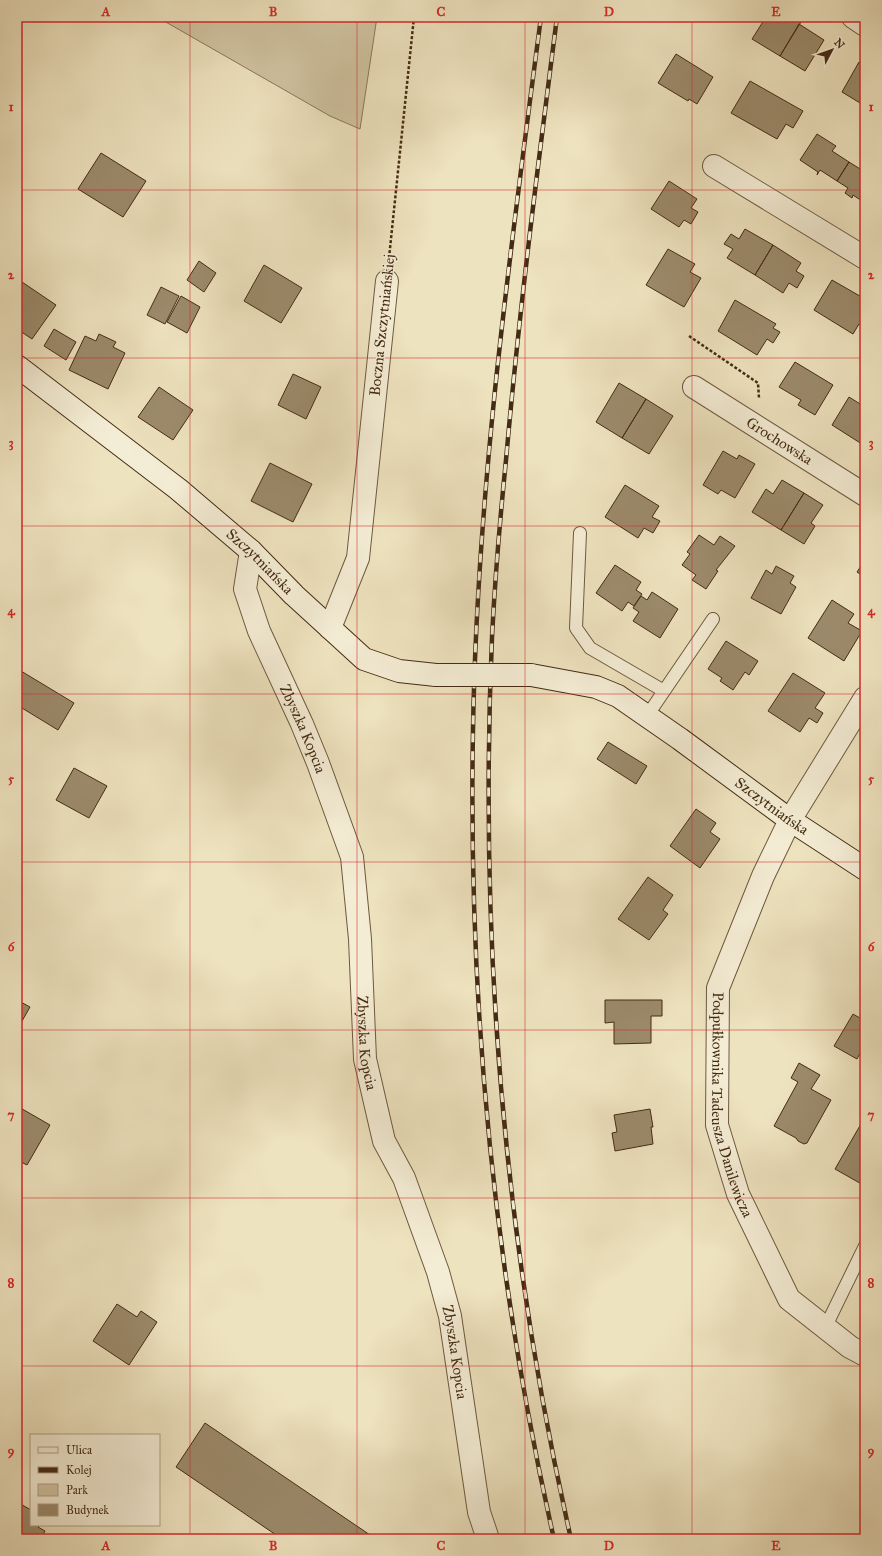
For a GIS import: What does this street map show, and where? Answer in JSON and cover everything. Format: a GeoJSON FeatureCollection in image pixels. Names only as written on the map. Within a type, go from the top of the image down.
{"type":"FeatureCollection","features":[{"type":"Feature","properties":{"kind":"street"},"geometry":{"type":"LineString","coordinates":[[852,17],[865,25]]}},
{"type":"Feature","properties":{"kind":"street"},"geometry":{"type":"LineString","coordinates":[[714,166],[865,258]]}},
{"type":"Feature","properties":{"kind":"street","name":"Boczna Szczytniańskiej"},"geometry":{"type":"LineString","coordinates":[[330,628],[358,558],[387,281]]}},
{"type":"Feature","properties":{"kind":"street","name":"Szczytniańska"},"geometry":{"type":"LineString","coordinates":[[17,366],[178,489],[251,552],[294,595],[364,659],[399,671],[436,675],[531,676],[596,687],[618,696],[680,739],[790,820],[865,870]]}},
{"type":"Feature","properties":{"kind":"street","name":"Grochowska"},"geometry":{"type":"LineString","coordinates":[[694,387],[865,495]]}},
{"type":"Feature","properties":{"kind":"street","name":"Zbyszka Kopcia"},"geometry":{"type":"LineString","coordinates":[[251,552],[244,589],[259,631],[302,724],[318,763],[352,857],[360,939],[365,1059],[384,1141],[404,1178],[438,1272],[450,1316],[479,1512],[488,1539]]}},
{"type":"Feature","properties":{"kind":"street","name":"Podpułkownika Tadeusza Danilewicza"},"geometry":{"type":"LineString","coordinates":[[865,698],[790,820],[763,876],[718,988],[717,1125],[738,1194],[789,1299],[850,1346],[865,1355]]}},
{"type":"Feature","properties":{"kind":"lane"},"geometry":{"type":"LineString","coordinates":[[580,533],[576,628],[590,648],[664,691]]}},
{"type":"Feature","properties":{"kind":"lane"},"geometry":{"type":"LineString","coordinates":[[647,716],[712,619]]}},
{"type":"Feature","properties":{"kind":"lane"},"geometry":{"type":"LineString","coordinates":[[826,1328],[865,1246]]}},
{"type":"Feature","properties":{"kind":"path","name":"Boczna Szczytniańskiej"},"geometry":{"type":"LineString","coordinates":[[387,281],[414,17]]}},
{"type":"Feature","properties":{"kind":"green space"},"geometry":{"type":"Polygon","coordinates":[[[157,17],[377,17],[360,129],[330,116],[157,17]]]}},
{"type":"Feature","properties":{"kind":"building"},"geometry":{"type":"Polygon","coordinates":[[[766,17],[804,17],[780,56],[752,39],[766,17]]]}},
{"type":"Feature","properties":{"kind":"building"},"geometry":{"type":"Polygon","coordinates":[[[799,24],[824,40],[805,71],[780,56],[799,24]]]}},
{"type":"Feature","properties":{"kind":"building"},"geometry":{"type":"Polygon","coordinates":[[[676,54],[713,77],[697,104],[689,99],[688,101],[658,83],[676,54]]]}},
{"type":"Feature","properties":{"kind":"building"},"geometry":{"type":"Polygon","coordinates":[[[859,62],[865,65],[865,106],[842,92],[859,62]]]}},
{"type":"Feature","properties":{"kind":"building"},"geometry":{"type":"Polygon","coordinates":[[[750,81],[803,111],[793,128],[786,124],[777,139],[731,113],[750,81]]]}},
{"type":"Feature","properties":{"kind":"building"},"geometry":{"type":"Polygon","coordinates":[[[817,134],[836,146],[832,151],[849,162],[837,181],[820,170],[817,175],[818,172],[800,160],[817,134]]]}},
{"type":"Feature","properties":{"kind":"building"},"geometry":{"type":"Polygon","coordinates":[[[101,153],[146,181],[123,217],[78,189],[101,153]]]}},
{"type":"Feature","properties":{"kind":"building"},"geometry":{"type":"Polygon","coordinates":[[[849,162],[865,172],[865,203],[853,195],[852,198],[845,193],[848,188],[837,181],[849,162]]]}},
{"type":"Feature","properties":{"kind":"building"},"geometry":{"type":"Polygon","coordinates":[[[669,181],[697,199],[691,208],[698,212],[691,224],[684,220],[679,227],[651,209],[669,181]]]}},
{"type":"Feature","properties":{"kind":"building"},"geometry":{"type":"Polygon","coordinates":[[[745,229],[773,245],[755,275],[727,258],[733,249],[724,244],[731,234],[739,239],[745,229]]]}},
{"type":"Feature","properties":{"kind":"building"},"geometry":{"type":"Polygon","coordinates":[[[773,245],[801,263],[796,271],[804,276],[797,288],[789,283],[783,293],[755,275],[773,245]]]}},
{"type":"Feature","properties":{"kind":"building"},"geometry":{"type":"Polygon","coordinates":[[[668,249],[695,264],[690,272],[701,278],[684,307],[646,285],[668,249]]]}},
{"type":"Feature","properties":{"kind":"building"},"geometry":{"type":"Polygon","coordinates":[[[199,261],[216,273],[204,292],[187,280],[199,261]]]}},
{"type":"Feature","properties":{"kind":"building"},"geometry":{"type":"Polygon","coordinates":[[[264,265],[302,288],[281,323],[244,301],[264,265]]]}},
{"type":"Feature","properties":{"kind":"building"},"geometry":{"type":"Polygon","coordinates":[[[832,280],[865,299],[865,327],[859,324],[853,334],[814,310],[832,280]]]}},
{"type":"Feature","properties":{"kind":"building"},"geometry":{"type":"Polygon","coordinates":[[[22,282],[56,305],[32,339],[17,329],[17,289],[22,282]]]}},
{"type":"Feature","properties":{"kind":"building"},"geometry":{"type":"Polygon","coordinates":[[[161,287],[179,296],[165,324],[147,315],[161,287]]]}},
{"type":"Feature","properties":{"kind":"building"},"geometry":{"type":"Polygon","coordinates":[[[181,296],[200,307],[187,333],[167,322],[181,296]]]}},
{"type":"Feature","properties":{"kind":"building"},"geometry":{"type":"Polygon","coordinates":[[[735,300],[776,324],[773,328],[780,332],[773,343],[767,339],[757,355],[718,331],[735,300]]]}},
{"type":"Feature","properties":{"kind":"building"},"geometry":{"type":"Polygon","coordinates":[[[54,329],[76,342],[66,360],[44,346],[54,329]]]}},
{"type":"Feature","properties":{"kind":"building"},"geometry":{"type":"Polygon","coordinates":[[[99,334],[116,342],[113,347],[125,353],[108,389],[69,370],[85,336],[96,341],[99,334]]]}},
{"type":"Feature","properties":{"kind":"building"},"geometry":{"type":"Polygon","coordinates":[[[795,362],[833,385],[815,415],[798,405],[801,400],[779,387],[795,362]]]}},
{"type":"Feature","properties":{"kind":"building"},"geometry":{"type":"Polygon","coordinates":[[[293,374],[321,387],[306,419],[278,405],[293,374]]]}},
{"type":"Feature","properties":{"kind":"building"},"geometry":{"type":"Polygon","coordinates":[[[619,383],[646,399],[622,438],[596,422],[619,383]]]}},
{"type":"Feature","properties":{"kind":"building"},"geometry":{"type":"Polygon","coordinates":[[[159,387],[193,410],[173,440],[138,417],[159,387]]]}},
{"type":"Feature","properties":{"kind":"building"},"geometry":{"type":"Polygon","coordinates":[[[849,397],[865,407],[865,446],[832,425],[849,397]]]}},
{"type":"Feature","properties":{"kind":"building"},"geometry":{"type":"Polygon","coordinates":[[[646,399],[673,416],[649,454],[622,438],[646,399]]]}},
{"type":"Feature","properties":{"kind":"building"},"geometry":{"type":"Polygon","coordinates":[[[723,451],[737,459],[739,455],[755,464],[735,498],[721,490],[718,494],[703,485],[723,451]]]}},
{"type":"Feature","properties":{"kind":"building"},"geometry":{"type":"Polygon","coordinates":[[[270,463],[312,484],[293,522],[251,501],[270,463]]]}},
{"type":"Feature","properties":{"kind":"building"},"geometry":{"type":"Polygon","coordinates":[[[782,480],[804,493],[781,530],[752,512],[766,489],[773,494],[782,480]]]}},
{"type":"Feature","properties":{"kind":"building"},"geometry":{"type":"Polygon","coordinates":[[[625,485],[659,506],[652,517],[660,521],[653,533],[644,528],[638,538],[605,517],[625,485]]]}},
{"type":"Feature","properties":{"kind":"building"},"geometry":{"type":"Polygon","coordinates":[[[804,493],[823,505],[811,523],[815,526],[804,544],[781,530],[804,493]]]}},
{"type":"Feature","properties":{"kind":"building"},"geometry":{"type":"Polygon","coordinates":[[[699,535],[714,545],[720,536],[735,546],[716,570],[718,571],[706,589],[692,580],[696,575],[682,565],[690,554],[687,552],[699,535]]]}},
{"type":"Feature","properties":{"kind":"building"},"geometry":{"type":"Polygon","coordinates":[[[865,560],[865,577],[857,572],[865,560]]]}},
{"type":"Feature","properties":{"kind":"building"},"geometry":{"type":"Polygon","coordinates":[[[615,565],[641,582],[636,590],[642,594],[634,606],[628,602],[622,611],[596,593],[615,565]]]}},
{"type":"Feature","properties":{"kind":"building"},"geometry":{"type":"Polygon","coordinates":[[[776,566],[794,576],[790,583],[796,587],[781,614],[751,598],[766,570],[772,574],[776,566]]]}},
{"type":"Feature","properties":{"kind":"building"},"geometry":{"type":"Polygon","coordinates":[[[652,592],[678,609],[660,638],[633,621],[639,612],[633,608],[641,596],[647,600],[652,592]]]}},
{"type":"Feature","properties":{"kind":"building"},"geometry":{"type":"Polygon","coordinates":[[[832,600],[854,614],[848,623],[862,631],[844,661],[808,638],[832,600]]]}},
{"type":"Feature","properties":{"kind":"building"},"geometry":{"type":"Polygon","coordinates":[[[726,641],[758,661],[749,675],[745,672],[733,690],[720,681],[722,678],[708,669],[726,641]]]}},
{"type":"Feature","properties":{"kind":"building"},"geometry":{"type":"Polygon","coordinates":[[[21,671],[74,703],[58,730],[17,705],[17,677],[21,671]]]}},
{"type":"Feature","properties":{"kind":"building"},"geometry":{"type":"Polygon","coordinates":[[[793,673],[825,693],[815,708],[823,713],[817,723],[809,718],[800,732],[768,711],[793,673]]]}},
{"type":"Feature","properties":{"kind":"building"},"geometry":{"type":"Polygon","coordinates":[[[608,742],[647,766],[636,784],[597,759],[608,742]]]}},
{"type":"Feature","properties":{"kind":"building"},"geometry":{"type":"Polygon","coordinates":[[[74,768],[107,786],[89,818],[56,800],[74,768]]]}},
{"type":"Feature","properties":{"kind":"building"},"geometry":{"type":"Polygon","coordinates":[[[696,809],[716,823],[710,832],[720,839],[700,868],[670,846],[696,809]]]}},
{"type":"Feature","properties":{"kind":"building"},"geometry":{"type":"Polygon","coordinates":[[[648,877],[673,895],[663,910],[668,914],[649,940],[618,919],[648,877]]]}},
{"type":"Feature","properties":{"kind":"building"},"geometry":{"type":"Polygon","coordinates":[[[17,1000],[30,1007],[17,1030],[17,1000]]]}},
{"type":"Feature","properties":{"kind":"building"},"geometry":{"type":"Polygon","coordinates":[[[605,1000],[662,1000],[662,1016],[651,1016],[651,1043],[614,1044],[614,1022],[605,1023],[605,1000]]]}},
{"type":"Feature","properties":{"kind":"building"},"geometry":{"type":"Polygon","coordinates":[[[853,1014],[865,1021],[865,1044],[857,1059],[834,1046],[853,1014]]]}},
{"type":"Feature","properties":{"kind":"building"},"geometry":{"type":"Polygon","coordinates":[[[799,1063],[820,1075],[811,1089],[831,1100],[807,1143],[804,1144],[774,1126],[798,1082],[791,1078],[799,1063]]]}},
{"type":"Feature","properties":{"kind":"building"},"geometry":{"type":"Polygon","coordinates":[[[17,1106],[50,1125],[27,1165],[19,1161],[17,1165],[17,1106]]]}},
{"type":"Feature","properties":{"kind":"building"},"geometry":{"type":"Polygon","coordinates":[[[650,1109],[653,1127],[651,1127],[653,1144],[615,1151],[612,1133],[617,1132],[614,1115],[650,1109]]]}},
{"type":"Feature","properties":{"kind":"building"},"geometry":{"type":"Polygon","coordinates":[[[865,1117],[865,1186],[835,1169],[865,1117]]]}},
{"type":"Feature","properties":{"kind":"building"},"geometry":{"type":"Polygon","coordinates":[[[117,1304],[137,1317],[141,1311],[157,1322],[129,1365],[93,1341],[117,1304]]]}},
{"type":"Feature","properties":{"kind":"building"},"geometry":{"type":"Polygon","coordinates":[[[205,1423],[376,1539],[282,1539],[176,1467],[205,1423]]]}},
{"type":"Feature","properties":{"kind":"building"},"geometry":{"type":"Polygon","coordinates":[[[17,1502],[30,1509],[30,1526],[39,1526],[38,1527],[45,1531],[41,1539],[17,1539],[17,1502]]]}},
{"type":"Feature","properties":{"kind":"railway"},"geometry":{"type":"LineString","coordinates":[[541,17],[507,283],[488,461],[476,640],[473,729],[473,831],[475,933],[489,1137],[515,1339],[533,1439],[554,1539]]}},
{"type":"Feature","properties":{"kind":"railway"},"geometry":{"type":"LineString","coordinates":[[557,17],[523,294],[498,548],[492,637],[489,750],[489,864],[494,977],[502,1091],[513,1204],[529,1316],[548,1428],[571,1539]]}}]}
